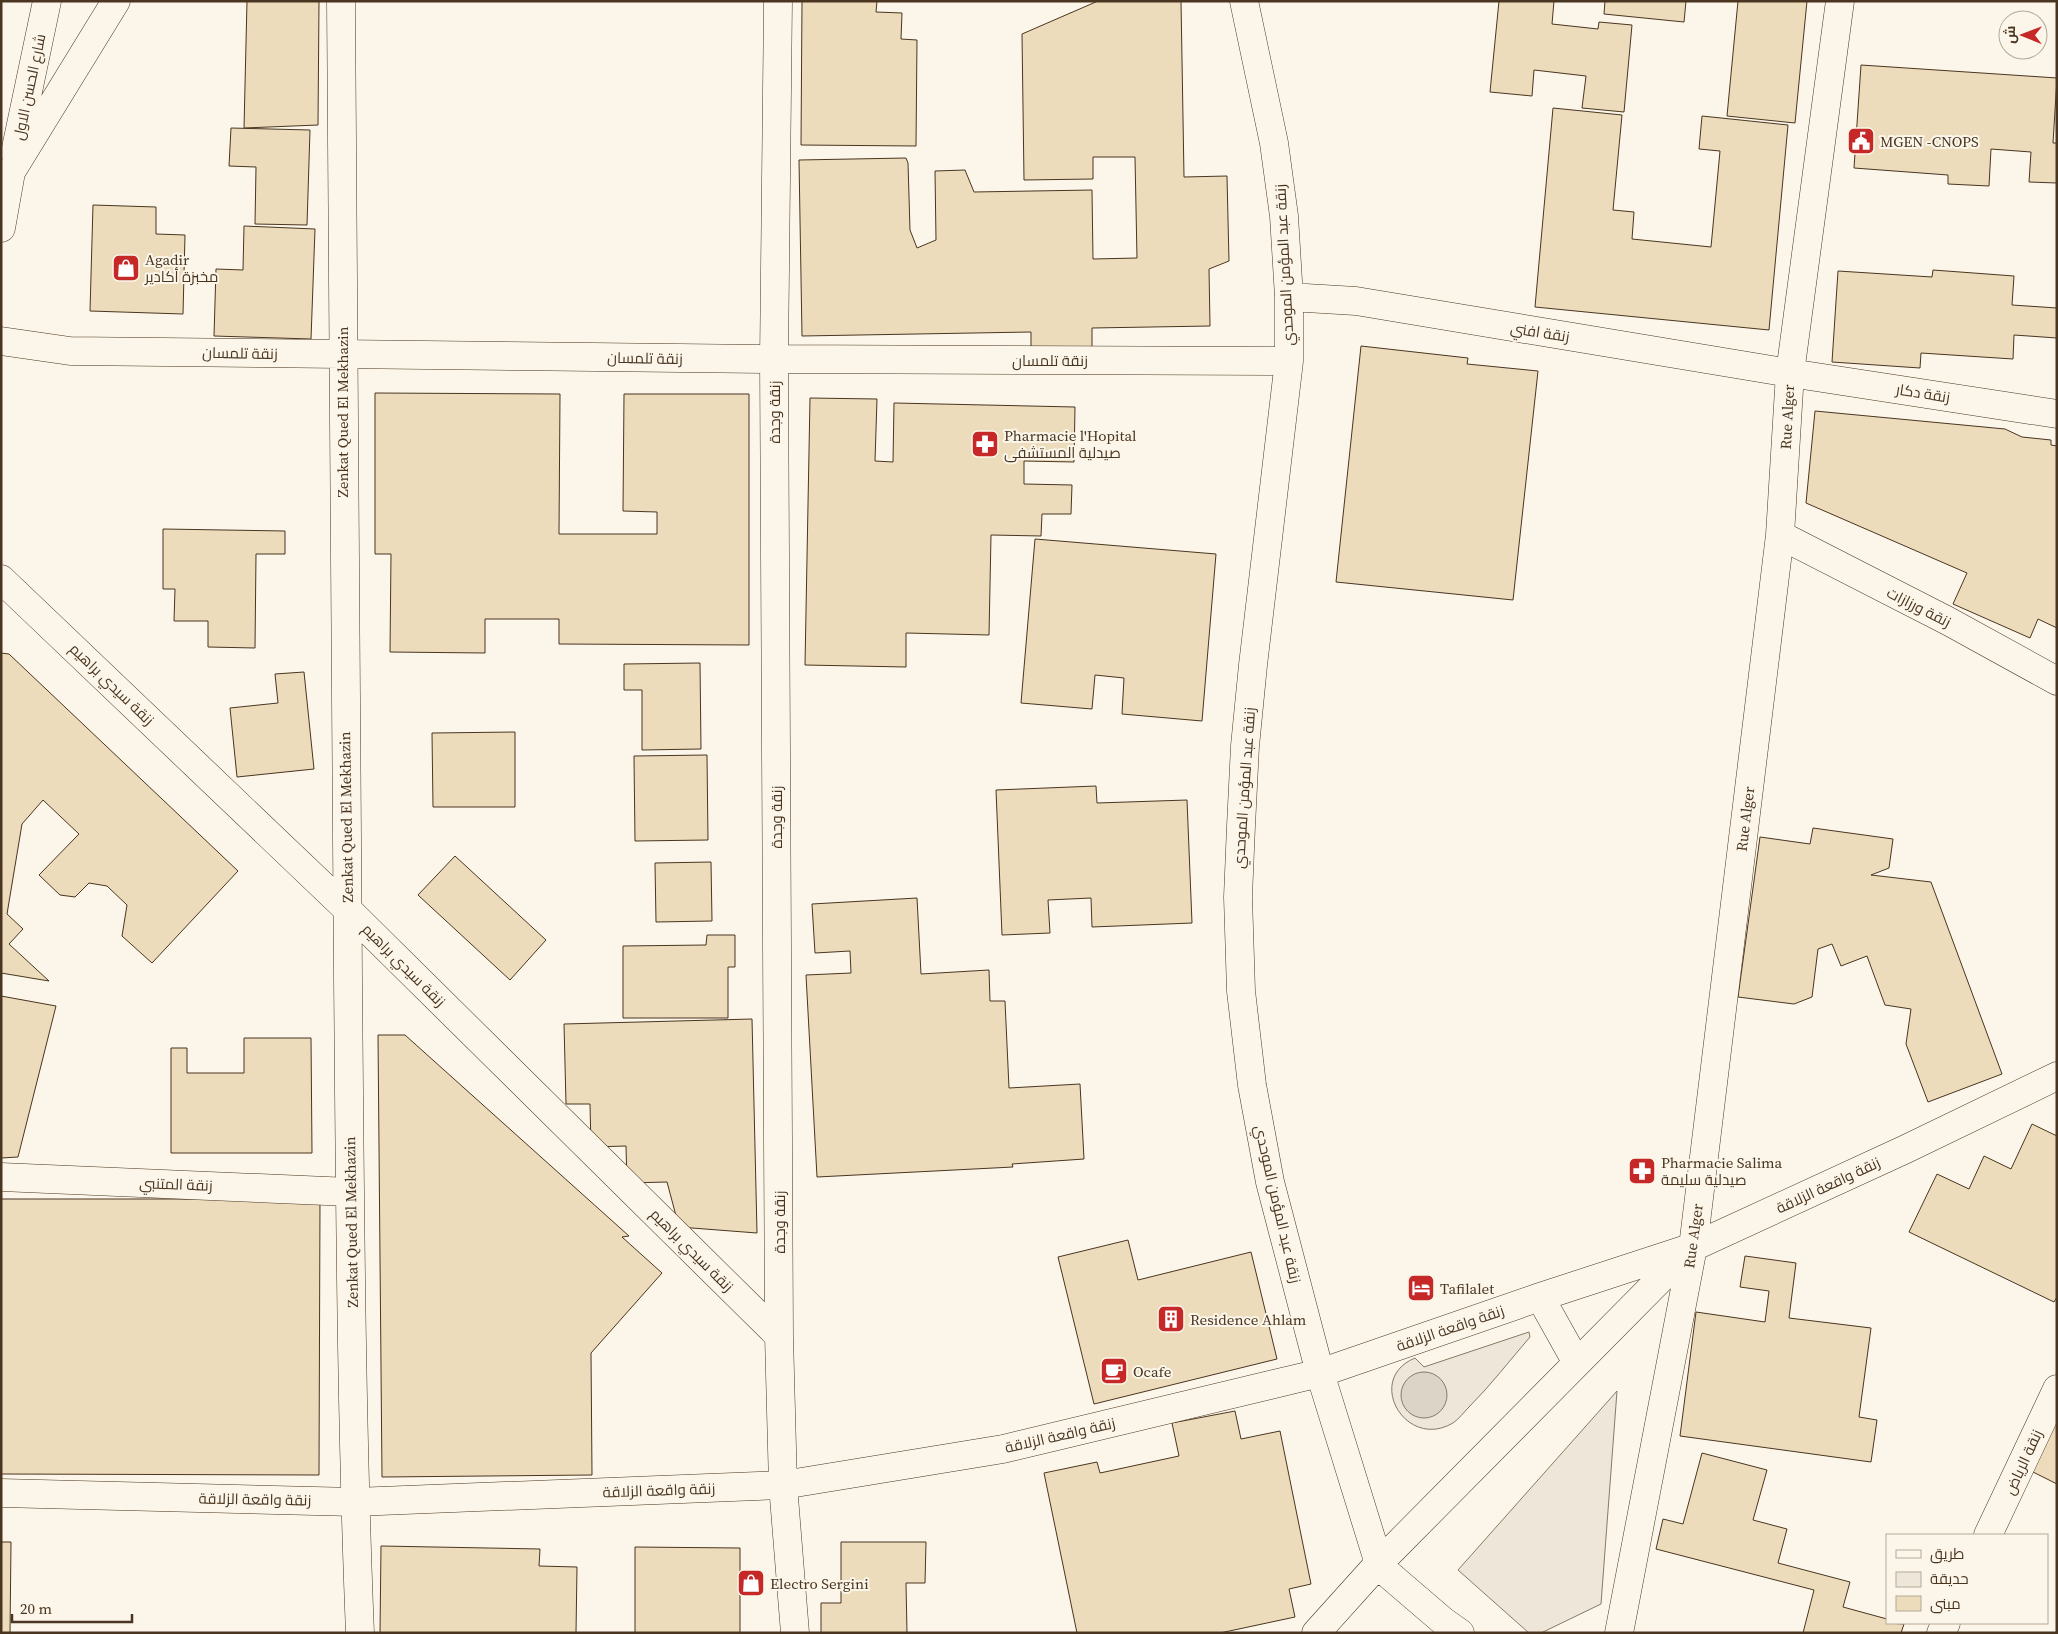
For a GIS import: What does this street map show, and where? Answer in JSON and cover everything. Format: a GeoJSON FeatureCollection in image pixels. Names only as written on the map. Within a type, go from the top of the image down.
{"type":"FeatureCollection","features":[{"type":"Feature","properties":{"kind":"street","name":"شارع الحسن الاول"},"geometry":{"type":"LineString","coordinates":[[1,228],[6,175],[47,1]]}},
{"type":"Feature","properties":{"kind":"street"},"geometry":{"type":"LineString","coordinates":[[6,175],[116,1]]}},
{"type":"Feature","properties":{"kind":"street","name":"Zenkat Qued El Mekhazin"},"geometry":{"type":"LineString","coordinates":[[341,1],[342,354],[350,1192],[355,1502],[360,1633]]}},
{"type":"Feature","properties":{"kind":"street","name":"زنقة وجدة"},"geometry":{"type":"LineString","coordinates":[[778,1],[774,359],[780,1336],[784,1485],[795,1633]]}},
{"type":"Feature","properties":{"kind":"street","name":"زنقة عبد المؤمن الموحدي"},"geometry":{"type":"LineString","coordinates":[[1244,1],[1274,143],[1284,216],[1289,297],[1289,361],[1245,746],[1238,897],[1241,991],[1252,1085],[1270,1182],[1320,1373],[1379,1563]]}},
{"type":"Feature","properties":{"kind":"street","name":"Rue Alger"},"geometry":{"type":"LineString","coordinates":[[1619,1633],[1693,1247],[1780,535],[1790,373],[1840,1]]}},
{"type":"Feature","properties":{"kind":"street","name":"زنقة افني"},"geometry":{"type":"LineString","coordinates":[[1289,297],[1356,301],[1790,373]]}},
{"type":"Feature","properties":{"kind":"street","name":"زنقة تلمسان"},"geometry":{"type":"LineString","coordinates":[[1,341],[70,351],[774,359],[1289,361]]}},
{"type":"Feature","properties":{"kind":"street","name":"زنقة دكار"},"geometry":{"type":"LineString","coordinates":[[1790,373],[2057,414]]}},
{"type":"Feature","properties":{"kind":"street","name":"زنقة ورزازات"},"geometry":{"type":"LineString","coordinates":[[1780,535],[1948,621],[2057,681]]}},
{"type":"Feature","properties":{"kind":"street","name":"زنقة سيدي براهيم"},"geometry":{"type":"LineString","coordinates":[[1,579],[347,909],[780,1336]]}},
{"type":"Feature","properties":{"kind":"street","name":"زنقة واقعة الزلاقة"},"geometry":{"type":"LineString","coordinates":[[1,1493],[355,1502],[784,1485],[1003,1449],[1320,1373],[1540,1297],[1693,1247],[1906,1149],[2057,1076]]}},
{"type":"Feature","properties":{"kind":"street","name":"زنقة المتنبي"},"geometry":{"type":"LineString","coordinates":[[1,1177],[350,1192]]}},
{"type":"Feature","properties":{"kind":"street"},"geometry":{"type":"LineString","coordinates":[[1312,1631],[1693,1247]]}},
{"type":"Feature","properties":{"kind":"street"},"geometry":{"type":"LineString","coordinates":[[1540,1297],[1577,1363]]}},
{"type":"Feature","properties":{"kind":"street","name":"زنقة الرياض"},"geometry":{"type":"LineString","coordinates":[[1988,1534],[2057,1389]]}},
{"type":"Feature","properties":{"kind":"street"},"geometry":{"type":"LineString","coordinates":[[1379,1563],[1380,1567],[1443,1621],[1460,1633]]}},
{"type":"Feature","properties":{"kind":"green space"},"geometry":{"type":"Polygon","coordinates":[[[1529,1332],[1530,1337],[1485,1390],[1453,1423],[1436,1429],[1420,1428],[1407,1420],[1397,1409],[1392,1395],[1393,1381],[1400,1368],[1415,1358],[1424,1367],[1529,1332]]]}},
{"type":"Feature","properties":{"kind":"green space"},"geometry":{"type":"Polygon","coordinates":[[[1617,1391],[1601,1604],[1541,1633],[1529,1633],[1458,1570],[1617,1391]]]}},
{"type":"Feature","properties":{"kind":"shaded area"},"geometry":{"type":"Polygon","coordinates":[[[1424,1372],[1437,1376],[1443,1382],[1447,1395],[1443,1408],[1437,1414],[1424,1418],[1411,1414],[1405,1408],[1401,1395],[1405,1382],[1411,1376],[1424,1372]]]}},
{"type":"Feature","properties":{"kind":"building"},"geometry":{"type":"Polygon","coordinates":[[[247,1],[319,1],[318,125],[244,128],[247,1]]]}},
{"type":"Feature","properties":{"kind":"building"},"geometry":{"type":"Polygon","coordinates":[[[802,1],[877,1],[876,12],[902,13],[901,39],[917,40],[916,146],[801,145],[802,1]]]}},
{"type":"Feature","properties":{"kind":"building"},"geometry":{"type":"Polygon","coordinates":[[[1098,1],[1181,1],[1184,177],[1227,176],[1229,261],[1209,269],[1210,326],[1092,328],[1092,351],[1031,352],[1031,332],[802,336],[799,160],[906,158],[908,163],[910,230],[917,248],[936,240],[935,171],[965,170],[974,192],[1092,190],[1093,259],[1137,258],[1135,157],[1093,157],[1093,179],[1024,180],[1022,34],[1098,1]]]}},
{"type":"Feature","properties":{"kind":"building"},"geometry":{"type":"Polygon","coordinates":[[[1499,1],[1554,1],[1552,24],[1598,29],[1599,22],[1632,25],[1624,112],[1582,108],[1586,76],[1534,70],[1532,96],[1490,92],[1499,1]]]}},
{"type":"Feature","properties":{"kind":"building"},"geometry":{"type":"Polygon","coordinates":[[[1605,1],[1686,1],[1684,22],[1604,14],[1605,1]]]}},
{"type":"Feature","properties":{"kind":"building"},"geometry":{"type":"Polygon","coordinates":[[[1738,1],[1807,1],[1795,123],[1727,116],[1738,1]]]}},
{"type":"Feature","properties":{"kind":"building"},"geometry":{"type":"Polygon","coordinates":[[[1861,65],[2057,78],[2053,143],[2057,143],[2057,183],[2029,182],[2031,152],[1991,149],[1989,186],[1948,184],[1948,175],[1854,168],[1861,65]]]}},
{"type":"Feature","properties":{"kind":"building"},"geometry":{"type":"Polygon","coordinates":[[[1553,108],[1622,115],[1613,210],[1634,212],[1632,239],[1711,247],[1720,151],[1699,149],[1702,116],[1788,125],[1769,330],[1535,307],[1553,108]]]}},
{"type":"Feature","properties":{"kind":"building"},"geometry":{"type":"Polygon","coordinates":[[[231,128],[310,130],[307,225],[255,224],[256,167],[229,166],[231,128]]]}},
{"type":"Feature","properties":{"kind":"building"},"geometry":{"type":"Polygon","coordinates":[[[93,205],[156,207],[156,234],[185,235],[183,314],[90,311],[93,205]]]}},
{"type":"Feature","properties":{"kind":"building"},"geometry":{"type":"Polygon","coordinates":[[[244,226],[315,229],[311,339],[214,336],[216,269],[243,270],[244,226]]]}},
{"type":"Feature","properties":{"kind":"building"},"geometry":{"type":"Polygon","coordinates":[[[1933,270],[2014,276],[2012,305],[2057,308],[2057,338],[2014,335],[2013,359],[1921,353],[1920,368],[1832,362],[1838,271],[1932,277],[1933,270]]]}},
{"type":"Feature","properties":{"kind":"building"},"geometry":{"type":"Polygon","coordinates":[[[1361,346],[1468,358],[1467,364],[1538,371],[1513,600],[1336,582],[1361,346]]]}},
{"type":"Feature","properties":{"kind":"building"},"geometry":{"type":"Polygon","coordinates":[[[375,393],[560,394],[559,534],[657,534],[657,512],[623,511],[624,394],[749,394],[749,645],[559,644],[559,619],[485,619],[485,653],[390,652],[391,554],[375,554],[375,393]]]}},
{"type":"Feature","properties":{"kind":"building"},"geometry":{"type":"Polygon","coordinates":[[[810,398],[877,399],[875,461],[893,462],[894,403],[1075,407],[1074,462],[1024,461],[1024,484],[1072,485],[1071,514],[1042,514],[1041,536],[991,535],[989,635],[906,633],[906,667],[805,665],[810,398]]]}},
{"type":"Feature","properties":{"kind":"building"},"geometry":{"type":"Polygon","coordinates":[[[1815,411],[2005,429],[2022,437],[2051,440],[2051,445],[2057,446],[2057,628],[2038,619],[2030,638],[1953,604],[1967,573],[1806,503],[1815,411]]]}},
{"type":"Feature","properties":{"kind":"building"},"geometry":{"type":"Polygon","coordinates":[[[163,529],[285,531],[285,554],[256,554],[255,648],[208,647],[208,621],[174,621],[175,589],[163,589],[163,529]]]}},
{"type":"Feature","properties":{"kind":"building"},"geometry":{"type":"Polygon","coordinates":[[[1035,539],[1216,554],[1202,721],[1122,714],[1124,678],[1095,675],[1092,709],[1021,703],[1035,539]]]}},
{"type":"Feature","properties":{"kind":"building"},"geometry":{"type":"Polygon","coordinates":[[[1,653],[9,654],[238,871],[152,963],[122,936],[127,905],[107,886],[89,883],[75,897],[60,895],[39,875],[79,834],[43,800],[22,824],[7,914],[23,929],[9,944],[49,981],[1,973],[1,653]]]}},
{"type":"Feature","properties":{"kind":"building"},"geometry":{"type":"Polygon","coordinates":[[[700,663],[701,749],[642,750],[642,690],[624,690],[624,664],[700,663]]]}},
{"type":"Feature","properties":{"kind":"building"},"geometry":{"type":"Polygon","coordinates":[[[304,672],[314,769],[237,777],[230,708],[278,703],[275,674],[304,672]]]}},
{"type":"Feature","properties":{"kind":"building"},"geometry":{"type":"Polygon","coordinates":[[[515,732],[515,807],[433,807],[432,733],[515,732]]]}},
{"type":"Feature","properties":{"kind":"building"},"geometry":{"type":"Polygon","coordinates":[[[707,755],[708,840],[635,841],[634,756],[707,755]]]}},
{"type":"Feature","properties":{"kind":"building"},"geometry":{"type":"Polygon","coordinates":[[[1096,786],[1097,803],[1187,800],[1192,923],[1092,927],[1091,898],[1048,900],[1050,933],[1002,935],[996,790],[1096,786]]]}},
{"type":"Feature","properties":{"kind":"building"},"geometry":{"type":"Polygon","coordinates":[[[1813,828],[1893,839],[1889,868],[1871,875],[1931,882],[2002,1074],[1928,1102],[1906,1044],[1911,1009],[1885,1005],[1867,956],[1841,966],[1832,944],[1818,949],[1812,997],[1794,1004],[1738,997],[1760,837],[1810,844],[1813,828]]]}},
{"type":"Feature","properties":{"kind":"building"},"geometry":{"type":"Polygon","coordinates":[[[455,856],[546,940],[510,980],[418,895],[455,856]]]}},
{"type":"Feature","properties":{"kind":"building"},"geometry":{"type":"Polygon","coordinates":[[[711,862],[712,921],[656,922],[655,863],[711,862]]]}},
{"type":"Feature","properties":{"kind":"building"},"geometry":{"type":"Polygon","coordinates":[[[917,898],[921,974],[989,970],[990,1001],[1005,1001],[1009,1088],[1080,1084],[1084,1159],[1012,1164],[1013,1167],[817,1177],[806,975],[851,973],[850,951],[815,953],[812,904],[917,898]]]}},
{"type":"Feature","properties":{"kind":"building"},"geometry":{"type":"Polygon","coordinates":[[[707,935],[735,935],[735,967],[728,967],[728,1018],[623,1018],[623,946],[706,945],[707,935]]]}},
{"type":"Feature","properties":{"kind":"building"},"geometry":{"type":"Polygon","coordinates":[[[1,996],[56,1006],[18,1157],[1,1158],[1,996]]]}},
{"type":"Feature","properties":{"kind":"building"},"geometry":{"type":"Polygon","coordinates":[[[752,1019],[757,1233],[679,1227],[667,1182],[627,1183],[626,1146],[591,1147],[590,1104],[566,1104],[564,1024],[752,1019]]]}},
{"type":"Feature","properties":{"kind":"building"},"geometry":{"type":"Polygon","coordinates":[[[378,1035],[405,1035],[629,1236],[622,1237],[662,1273],[591,1353],[592,1475],[382,1477],[378,1035]]]}},
{"type":"Feature","properties":{"kind":"building"},"geometry":{"type":"Polygon","coordinates":[[[244,1038],[311,1038],[312,1153],[171,1153],[171,1048],[187,1048],[187,1073],[244,1073],[244,1038]]]}},
{"type":"Feature","properties":{"kind":"building"},"geometry":{"type":"Polygon","coordinates":[[[2032,1124],[2057,1136],[2057,1297],[2054,1302],[1909,1232],[1937,1174],[1969,1189],[1984,1156],[2011,1169],[2032,1124]]]}},
{"type":"Feature","properties":{"kind":"building"},"geometry":{"type":"Polygon","coordinates":[[[1,1199],[320,1199],[319,1475],[1,1474],[1,1199]]]}},
{"type":"Feature","properties":{"kind":"building","name":"Residence Ahlam"},"geometry":{"type":"Polygon","coordinates":[[[1128,1240],[1138,1280],[1251,1252],[1277,1359],[1094,1404],[1058,1257],[1128,1240]]]}},
{"type":"Feature","properties":{"kind":"building"},"geometry":{"type":"Polygon","coordinates":[[[1745,1256],[1796,1263],[1789,1318],[1871,1328],[1859,1417],[1877,1420],[1871,1462],[1680,1436],[1696,1312],[1765,1322],[1769,1291],[1740,1287],[1745,1256]]]}},
{"type":"Feature","properties":{"kind":"building"},"geometry":{"type":"Polygon","coordinates":[[[1235,1411],[1241,1439],[1280,1431],[1311,1584],[1289,1589],[1295,1617],[1220,1633],[1077,1633],[1044,1473],[1097,1462],[1100,1473],[1179,1456],[1172,1423],[1235,1411]]]}},
{"type":"Feature","properties":{"kind":"building"},"geometry":{"type":"Polygon","coordinates":[[[2057,1418],[2057,1484],[2031,1471],[2057,1418]]]}},
{"type":"Feature","properties":{"kind":"building"},"geometry":{"type":"Polygon","coordinates":[[[1702,1453],[1767,1470],[1753,1520],[1787,1529],[1778,1563],[1850,1582],[1843,1607],[1886,1619],[1886,1624],[1904,1624],[1901,1633],[1803,1633],[1814,1590],[1656,1549],[1663,1519],[1683,1524],[1702,1453]]]}},
{"type":"Feature","properties":{"kind":"building"},"geometry":{"type":"Polygon","coordinates":[[[1,1542],[11,1542],[10,1633],[1,1633],[1,1542]]]}},
{"type":"Feature","properties":{"kind":"building"},"geometry":{"type":"Polygon","coordinates":[[[841,1542],[926,1542],[925,1583],[906,1583],[907,1633],[821,1633],[821,1603],[841,1603],[841,1542]]]}},
{"type":"Feature","properties":{"kind":"building"},"geometry":{"type":"Polygon","coordinates":[[[381,1546],[540,1549],[539,1566],[577,1567],[576,1633],[380,1633],[381,1546]]]}},
{"type":"Feature","properties":{"kind":"building"},"geometry":{"type":"Polygon","coordinates":[[[635,1547],[740,1548],[740,1633],[635,1633],[635,1547]]]}},
{"type":"Feature","properties":{"kind":"place","name":"MGEN -CNOPS"},"geometry":{"type":"Point","coordinates":[1861,141]}},
{"type":"Feature","properties":{"kind":"place","name":"Agadir مخبزة أكادير"},"geometry":{"type":"Point","coordinates":[126,268]}},
{"type":"Feature","properties":{"kind":"place","name":"Pharmacie l'Hopital صيدلية المستشفى"},"geometry":{"type":"Point","coordinates":[985,444]}},
{"type":"Feature","properties":{"kind":"place","name":"Pharmacie Salima صيدلية سليمة"},"geometry":{"type":"Point","coordinates":[1642,1171]}},
{"type":"Feature","properties":{"kind":"place","name":"Tafilalet"},"geometry":{"type":"Point","coordinates":[1421,1288]}},
{"type":"Feature","properties":{"kind":"place","name":"Residence Ahlam"},"geometry":{"type":"Point","coordinates":[1171,1319]}},
{"type":"Feature","properties":{"kind":"place","name":"Ocafe"},"geometry":{"type":"Point","coordinates":[1114,1371]}},
{"type":"Feature","properties":{"kind":"place","name":"Electro Sergini"},"geometry":{"type":"Point","coordinates":[751,1583]}}]}
